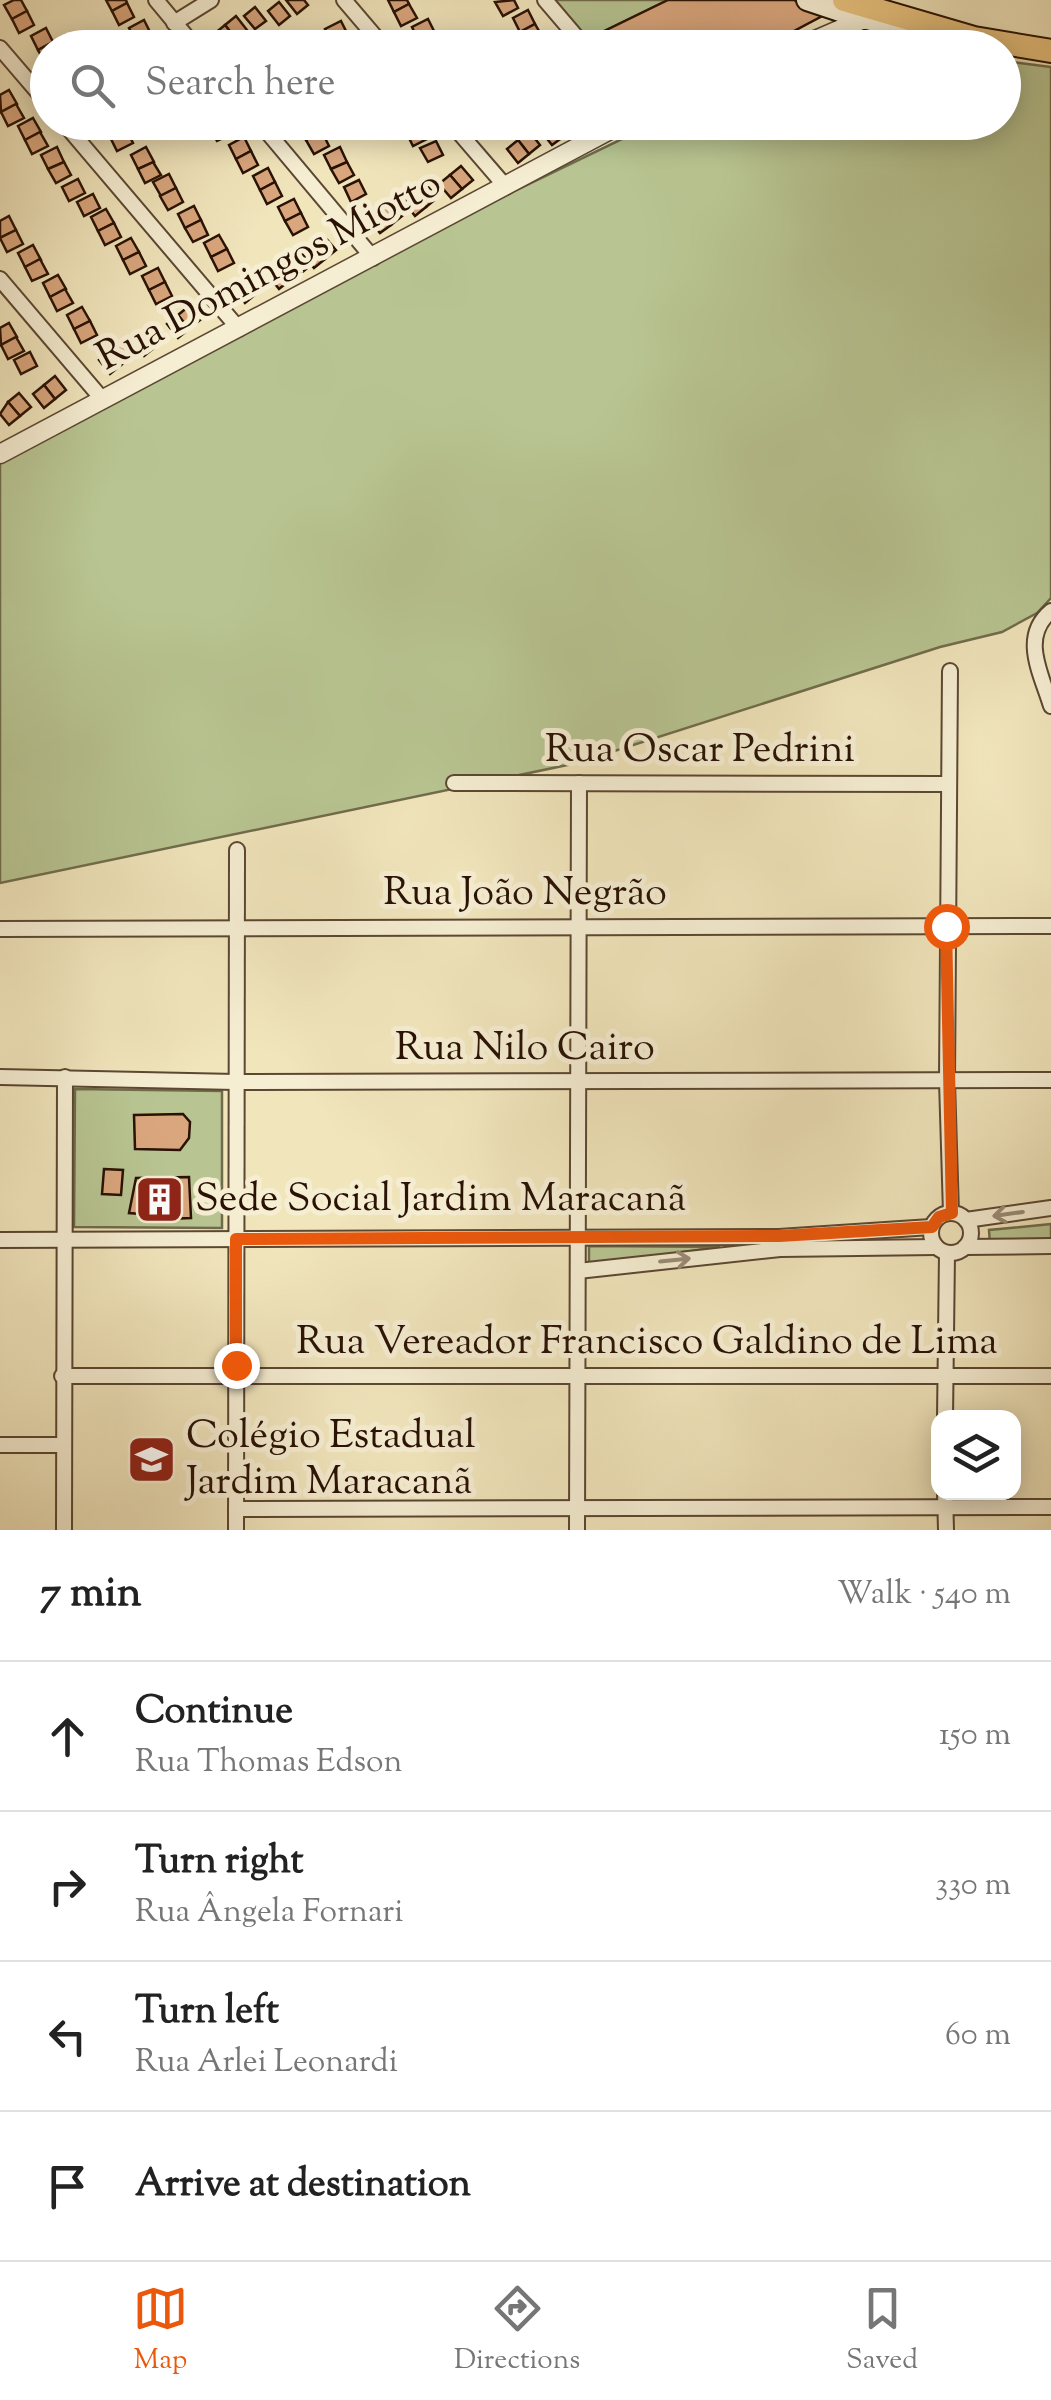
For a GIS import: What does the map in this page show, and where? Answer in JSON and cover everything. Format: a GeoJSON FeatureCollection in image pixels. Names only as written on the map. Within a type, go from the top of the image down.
{"type":"FeatureCollection","features":[{"type":"Feature","properties":{"kind":"main road"},"geometry":{"type":"LineString","coordinates":[[807,0],[914,30]]}},
{"type":"Feature","properties":{"kind":"main road"},"geometry":{"type":"LineString","coordinates":[[844,0],[933,30]]}},
{"type":"Feature","properties":{"kind":"main road"},"geometry":{"type":"LineString","coordinates":[[891,0],[1010,30]]}},
{"type":"Feature","properties":{"kind":"main road"},"geometry":{"type":"LineString","coordinates":[[1021,32],[1051,37]]}},
{"type":"Feature","properties":{"kind":"main road"},"geometry":{"type":"LineString","coordinates":[[1021,48],[1051,51]]}},
{"type":"Feature","properties":{"kind":"street"},"geometry":{"type":"LineString","coordinates":[[156,0],[180,30]]}},
{"type":"Feature","properties":{"kind":"street"},"geometry":{"type":"LineString","coordinates":[[174,23],[211,0]]}},
{"type":"Feature","properties":{"kind":"street"},"geometry":{"type":"LineString","coordinates":[[344,0],[370,30]]}},
{"type":"Feature","properties":{"kind":"street"},"geometry":{"type":"LineString","coordinates":[[545,0],[571,30]]}},
{"type":"Feature","properties":{"kind":"street"},"geometry":{"type":"LineString","coordinates":[[839,30],[864,19]]}},
{"type":"Feature","properties":{"kind":"street"},"geometry":{"type":"LineString","coordinates":[[0,48],[30,83]]}},
{"type":"Feature","properties":{"kind":"street"},"geometry":{"type":"LineString","coordinates":[[1021,56],[1051,60]]}},
{"type":"Feature","properties":{"kind":"street"},"geometry":{"type":"LineString","coordinates":[[78,140],[239,329]]}},
{"type":"Feature","properties":{"kind":"street"},"geometry":{"type":"LineString","coordinates":[[274,140],[373,258]]}},
{"type":"Feature","properties":{"kind":"street"},"geometry":{"type":"LineString","coordinates":[[466,140],[506,187]]}},
{"type":"Feature","properties":{"kind":"street","name":"Rua Domingos Miotto"},"geometry":{"type":"LineString","coordinates":[[0,454],[592,140]]}},
{"type":"Feature","properties":{"kind":"street"},"geometry":{"type":"LineString","coordinates":[[0,279],[103,400]]}},
{"type":"Feature","properties":{"kind":"street"},"geometry":{"type":"LineString","coordinates":[[1051,611],[1043,618],[1032,646],[1051,706]]}},
{"type":"Feature","properties":{"kind":"street"},"geometry":{"type":"LineString","coordinates":[[950,672],[946,1080],[959,1216],[970,1236],[966,1246]]}},
{"type":"Feature","properties":{"kind":"street","name":"Rua Oscar Pedrini"},"geometry":{"type":"LineString","coordinates":[[454,783],[946,784]]}},
{"type":"Feature","properties":{"kind":"street"},"geometry":{"type":"LineString","coordinates":[[577,1530],[579,783]]}},
{"type":"Feature","properties":{"kind":"street"},"geometry":{"type":"LineString","coordinates":[[236,850],[236,1530]]}},
{"type":"Feature","properties":{"kind":"street","name":"Rua João Negrão"},"geometry":{"type":"LineString","coordinates":[[0,929],[1051,926]]}},
{"type":"Feature","properties":{"kind":"street","name":"Rua Nilo Cairo"},"geometry":{"type":"LineString","coordinates":[[0,1077],[236,1082],[1051,1080]]}},
{"type":"Feature","properties":{"kind":"street"},"geometry":{"type":"LineString","coordinates":[[64,1530],[65,1077]]}},
{"type":"Feature","properties":{"kind":"street"},"geometry":{"type":"LineString","coordinates":[[578,1271],[932,1227],[939,1217],[1051,1208]]}},
{"type":"Feature","properties":{"kind":"street"},"geometry":{"type":"LineString","coordinates":[[932,1227],[942,1250],[945,1410]]}},
{"type":"Feature","properties":{"kind":"street"},"geometry":{"type":"LineString","coordinates":[[0,1240],[580,1236],[942,1250],[966,1246],[1051,1246]]}},
{"type":"Feature","properties":{"kind":"street","name":"Rua Vereador Francisco Galdino de Lima"},"geometry":{"type":"LineString","coordinates":[[62,1376],[1051,1376]]}},
{"type":"Feature","properties":{"kind":"street"},"geometry":{"type":"LineString","coordinates":[[0,1445],[64,1444]]}},
{"type":"Feature","properties":{"kind":"street"},"geometry":{"type":"LineString","coordinates":[[236,1509],[577,1508],[946,1500],[1051,1507]]}},
{"type":"Feature","properties":{"kind":"street"},"geometry":{"type":"LineString","coordinates":[[946,1500],[946,1530]]}},
{"type":"Feature","properties":{"kind":"green space"},"geometry":{"type":"Polygon","coordinates":[[[555,0],[668,0],[606,30],[580,30],[555,0]]]}},
{"type":"Feature","properties":{"kind":"green space"},"geometry":{"type":"Polygon","coordinates":[[[1021,63],[1051,67],[1051,598],[1037,613],[1002,632],[940,647],[577,763],[0,883],[0,456],[374,259],[620,140],[1021,140],[1021,63]]]}},
{"type":"Feature","properties":{"kind":"green space","name":"Sede Social Jardim Maracanã"},"geometry":{"type":"Polygon","coordinates":[[[75,1089],[222,1091],[222,1228],[74,1227],[75,1089]]]}},
{"type":"Feature","properties":{"kind":"green space"},"geometry":{"type":"Polygon","coordinates":[[[1051,1224],[1051,1244],[990,1245],[989,1230],[1051,1224]]]}},
{"type":"Feature","properties":{"kind":"green space"},"geometry":{"type":"Polygon","coordinates":[[[589,1246],[720,1247],[589,1265],[589,1246]]]}},
{"type":"Feature","properties":{"kind":"building"},"geometry":{"type":"Polygon","coordinates":[[[21,0],[27,11],[12,19],[4,5],[21,0]]]}},
{"type":"Feature","properties":{"kind":"building"},"geometry":{"type":"Polygon","coordinates":[[[106,0],[126,0],[127,3],[112,11],[106,0]]]}},
{"type":"Feature","properties":{"kind":"building"},"geometry":{"type":"Polygon","coordinates":[[[286,0],[304,0],[308,5],[297,14],[286,0]]]}},
{"type":"Feature","properties":{"kind":"building"},"geometry":{"type":"Polygon","coordinates":[[[388,0],[407,0],[409,4],[394,12],[388,0]]]}},
{"type":"Feature","properties":{"kind":"building"},"geometry":{"type":"Polygon","coordinates":[[[514,0],[518,8],[503,16],[495,2],[514,0]]]}},
{"type":"Feature","properties":{"kind":"building"},"geometry":{"type":"Polygon","coordinates":[[[668,0],[794,0],[828,13],[796,30],[606,30],[668,0]]]}},
{"type":"Feature","properties":{"kind":"building"},"geometry":{"type":"Polygon","coordinates":[[[279,2],[290,16],[279,25],[268,11],[279,2]]]}},
{"type":"Feature","properties":{"kind":"building"},"geometry":{"type":"Polygon","coordinates":[[[127,3],[134,17],[119,25],[112,11],[127,3]]]}},
{"type":"Feature","properties":{"kind":"building"},"geometry":{"type":"Polygon","coordinates":[[[409,4],[417,18],[401,26],[394,12],[409,4]]]}},
{"type":"Feature","properties":{"kind":"building"},"geometry":{"type":"Polygon","coordinates":[[[255,7],[266,21],[255,29],[244,16],[255,7]]]}},
{"type":"Feature","properties":{"kind":"building"},"geometry":{"type":"Polygon","coordinates":[[[528,10],[535,24],[519,30],[513,18],[528,10]]]}},
{"type":"Feature","properties":{"kind":"building"},"geometry":{"type":"Polygon","coordinates":[[[27,11],[34,25],[19,33],[12,19],[27,11]]]}},
{"type":"Feature","properties":{"kind":"building"},"geometry":{"type":"Polygon","coordinates":[[[236,16],[247,30],[229,30],[225,25],[236,16]]]}},
{"type":"Feature","properties":{"kind":"building"},"geometry":{"type":"Polygon","coordinates":[[[428,19],[434,30],[414,30],[412,27],[428,19]]]}},
{"type":"Feature","properties":{"kind":"building"},"geometry":{"type":"Polygon","coordinates":[[[144,20],[149,30],[130,30],[144,20]]]}},
{"type":"Feature","properties":{"kind":"building"},"geometry":{"type":"Polygon","coordinates":[[[341,21],[346,30],[326,30],[341,21]]]}},
{"type":"Feature","properties":{"kind":"building"},"geometry":{"type":"Polygon","coordinates":[[[9,90],[17,104],[1,112],[0,95],[9,90]]]}},
{"type":"Feature","properties":{"kind":"building"},"geometry":{"type":"Polygon","coordinates":[[[16,104],[24,118],[8,126],[1,112],[16,104]]]}},
{"type":"Feature","properties":{"kind":"building"},"geometry":{"type":"Polygon","coordinates":[[[30,120],[30,138],[25,140],[18,126],[30,120]]]}},
{"type":"Feature","properties":{"kind":"building"},"geometry":{"type":"Polygon","coordinates":[[[25,140],[45,140],[48,146],[32,154],[25,140]]]}},
{"type":"Feature","properties":{"kind":"building"},"geometry":{"type":"Polygon","coordinates":[[[112,140],[132,140],[133,143],[117,151],[112,140]]]}},
{"type":"Feature","properties":{"kind":"building"},"geometry":{"type":"Polygon","coordinates":[[[246,140],[251,151],[236,159],[229,145],[246,140]]]}},
{"type":"Feature","properties":{"kind":"building"},"geometry":{"type":"Polygon","coordinates":[[[306,140],[326,140],[329,146],[314,154],[306,140]]]}},
{"type":"Feature","properties":{"kind":"building"},"geometry":{"type":"Polygon","coordinates":[[[518,140],[536,140],[540,145],[529,154],[518,140]]]}},
{"type":"Feature","properties":{"kind":"building"},"geometry":{"type":"Polygon","coordinates":[[[518,140],[529,154],[518,163],[507,149],[518,140]]]}},
{"type":"Feature","properties":{"kind":"building"},"geometry":{"type":"Polygon","coordinates":[[[436,141],[443,155],[428,162],[420,148],[436,141]]]}},
{"type":"Feature","properties":{"kind":"building"},"geometry":{"type":"Polygon","coordinates":[[[57,147],[64,162],[48,169],[41,155],[57,147]]]}},
{"type":"Feature","properties":{"kind":"building"},"geometry":{"type":"Polygon","coordinates":[[[146,147],[154,162],[138,169],[131,155],[146,147]]]}},
{"type":"Feature","properties":{"kind":"building"},"geometry":{"type":"Polygon","coordinates":[[[340,147],[347,162],[331,169],[324,155],[340,147]]]}},
{"type":"Feature","properties":{"kind":"building"},"geometry":{"type":"Polygon","coordinates":[[[251,151],[258,165],[243,173],[236,159],[251,151]]]}},
{"type":"Feature","properties":{"kind":"building"},"geometry":{"type":"Polygon","coordinates":[[[64,162],[71,175],[56,183],[48,169],[64,162]]]}},
{"type":"Feature","properties":{"kind":"building"},"geometry":{"type":"Polygon","coordinates":[[[153,162],[161,175],[145,183],[138,169],[153,162]]]}},
{"type":"Feature","properties":{"kind":"building"},"geometry":{"type":"Polygon","coordinates":[[[347,162],[354,175],[339,183],[331,169],[347,162]]]}},
{"type":"Feature","properties":{"kind":"building"},"geometry":{"type":"Polygon","coordinates":[[[461,166],[473,180],[462,189],[450,175],[461,166]]]}},
{"type":"Feature","properties":{"kind":"building"},"geometry":{"type":"Polygon","coordinates":[[[268,168],[275,182],[260,190],[253,176],[268,168]]]}},
{"type":"Feature","properties":{"kind":"building"},"geometry":{"type":"Polygon","coordinates":[[[169,174],[176,188],[161,196],[153,182],[169,174]]]}},
{"type":"Feature","properties":{"kind":"building"},"geometry":{"type":"Polygon","coordinates":[[[450,175],[462,189],[451,198],[439,184],[450,175]]]}},
{"type":"Feature","properties":{"kind":"building"},"geometry":{"type":"Polygon","coordinates":[[[78,179],[85,193],[69,201],[62,187],[78,179]]]}},
{"type":"Feature","properties":{"kind":"building"},"geometry":{"type":"Polygon","coordinates":[[[359,180],[366,194],[351,202],[344,187],[359,180]]]}},
{"type":"Feature","properties":{"kind":"building"},"geometry":{"type":"Polygon","coordinates":[[[275,182],[282,196],[267,204],[260,190],[275,182]]]}},
{"type":"Feature","properties":{"kind":"building"},"geometry":{"type":"Polygon","coordinates":[[[426,184],[437,198],[426,207],[415,193],[426,184]]]}},
{"type":"Feature","properties":{"kind":"building"},"geometry":{"type":"Polygon","coordinates":[[[176,188],[183,202],[168,210],[160,196],[176,188]]]}},
{"type":"Feature","properties":{"kind":"building"},"geometry":{"type":"Polygon","coordinates":[[[415,193],[426,207],[415,216],[404,202],[415,193]]]}},
{"type":"Feature","properties":{"kind":"building"},"geometry":{"type":"Polygon","coordinates":[[[93,194],[100,208],[84,216],[77,202],[93,194]]]}},
{"type":"Feature","properties":{"kind":"building"},"geometry":{"type":"Polygon","coordinates":[[[294,199],[301,213],[285,221],[278,207],[294,199]]]}},
{"type":"Feature","properties":{"kind":"building"},"geometry":{"type":"Polygon","coordinates":[[[391,202],[402,216],[391,225],[380,211],[391,202]]]}},
{"type":"Feature","properties":{"kind":"building"},"geometry":{"type":"Polygon","coordinates":[[[194,206],[201,220],[185,228],[178,214],[194,206]]]}},
{"type":"Feature","properties":{"kind":"building"},"geometry":{"type":"Polygon","coordinates":[[[106,209],[114,223],[98,231],[91,217],[106,209]]]}},
{"type":"Feature","properties":{"kind":"building"},"geometry":{"type":"Polygon","coordinates":[[[380,211],[391,225],[380,233],[369,220],[380,211]]]}},
{"type":"Feature","properties":{"kind":"building"},"geometry":{"type":"Polygon","coordinates":[[[301,213],[308,227],[293,235],[285,221],[301,213]]]}},
{"type":"Feature","properties":{"kind":"building"},"geometry":{"type":"Polygon","coordinates":[[[9,216],[16,230],[0,238],[0,221],[9,216]]]}},
{"type":"Feature","properties":{"kind":"building"},"geometry":{"type":"Polygon","coordinates":[[[201,220],[208,235],[193,242],[185,228],[201,220]]]}},
{"type":"Feature","properties":{"kind":"building"},"geometry":{"type":"Polygon","coordinates":[[[114,223],[121,237],[105,245],[98,231],[114,223]]]}},
{"type":"Feature","properties":{"kind":"building"},"geometry":{"type":"Polygon","coordinates":[[[16,230],[23,244],[7,252],[0,238],[16,230]]]}},
{"type":"Feature","properties":{"kind":"building"},"geometry":{"type":"Polygon","coordinates":[[[219,235],[227,249],[211,257],[204,243],[219,235]]]}},
{"type":"Feature","properties":{"kind":"building"},"geometry":{"type":"Polygon","coordinates":[[[324,236],[336,250],[325,259],[313,245],[324,236]]]}},
{"type":"Feature","properties":{"kind":"building"},"geometry":{"type":"Polygon","coordinates":[[[131,238],[139,252],[123,260],[116,246],[131,238]]]}},
{"type":"Feature","properties":{"kind":"building"},"geometry":{"type":"Polygon","coordinates":[[[33,245],[41,260],[25,267],[18,253],[33,245]]]}},
{"type":"Feature","properties":{"kind":"building"},"geometry":{"type":"Polygon","coordinates":[[[313,245],[325,259],[314,268],[302,254],[313,245]]]}},
{"type":"Feature","properties":{"kind":"building"},"geometry":{"type":"Polygon","coordinates":[[[227,249],[234,263],[218,271],[211,257],[227,249]]]}},
{"type":"Feature","properties":{"kind":"building"},"geometry":{"type":"Polygon","coordinates":[[[139,252],[146,266],[130,274],[123,260],[139,252]]]}},
{"type":"Feature","properties":{"kind":"building"},"geometry":{"type":"Polygon","coordinates":[[[294,255],[306,269],[295,278],[284,264],[294,255]]]}},
{"type":"Feature","properties":{"kind":"building"},"geometry":{"type":"Polygon","coordinates":[[[40,259],[48,274],[32,281],[25,267],[40,259]]]}},
{"type":"Feature","properties":{"kind":"building"},"geometry":{"type":"Polygon","coordinates":[[[279,266],[290,280],[279,289],[268,275],[279,266]]]}},
{"type":"Feature","properties":{"kind":"building"},"geometry":{"type":"Polygon","coordinates":[[[158,268],[165,282],[149,290],[142,276],[158,268]]]}},
{"type":"Feature","properties":{"kind":"building"},"geometry":{"type":"Polygon","coordinates":[[[256,271],[267,285],[256,294],[245,280],[256,271]]]}},
{"type":"Feature","properties":{"kind":"building"},"geometry":{"type":"Polygon","coordinates":[[[58,275],[66,289],[50,297],[43,283],[58,275]]]}},
{"type":"Feature","properties":{"kind":"building"},"geometry":{"type":"Polygon","coordinates":[[[245,280],[256,294],[245,303],[234,289],[245,280]]]}},
{"type":"Feature","properties":{"kind":"building"},"geometry":{"type":"Polygon","coordinates":[[[165,282],[172,296],[156,304],[149,290],[165,282]]]}},
{"type":"Feature","properties":{"kind":"building"},"geometry":{"type":"Polygon","coordinates":[[[65,289],[73,303],[57,311],[50,297],[65,289]]]}},
{"type":"Feature","properties":{"kind":"building"},"geometry":{"type":"Polygon","coordinates":[[[189,306],[200,320],[189,329],[178,315],[189,306]]]}},
{"type":"Feature","properties":{"kind":"building"},"geometry":{"type":"Polygon","coordinates":[[[82,307],[90,321],[74,329],[67,315],[82,307]]]}},
{"type":"Feature","properties":{"kind":"building"},"geometry":{"type":"Polygon","coordinates":[[[178,315],[189,329],[178,338],[167,324],[178,315]]]}},
{"type":"Feature","properties":{"kind":"building"},"geometry":{"type":"Polygon","coordinates":[[[90,321],[97,335],[81,343],[74,329],[90,321]]]}},
{"type":"Feature","properties":{"kind":"building"},"geometry":{"type":"Polygon","coordinates":[[[9,323],[17,337],[1,345],[0,328],[9,323]]]}},
{"type":"Feature","properties":{"kind":"building"},"geometry":{"type":"Polygon","coordinates":[[[154,324],[166,338],[155,347],[143,333],[154,324]]]}},
{"type":"Feature","properties":{"kind":"building"},"geometry":{"type":"Polygon","coordinates":[[[143,333],[155,347],[144,356],[132,342],[143,333]]]}},
{"type":"Feature","properties":{"kind":"building"},"geometry":{"type":"Polygon","coordinates":[[[16,337],[24,351],[8,359],[1,345],[16,337]]]}},
{"type":"Feature","properties":{"kind":"building"},"geometry":{"type":"Polygon","coordinates":[[[121,342],[132,356],[121,365],[110,351],[121,342]]]}},
{"type":"Feature","properties":{"kind":"building"},"geometry":{"type":"Polygon","coordinates":[[[110,351],[121,365],[110,374],[99,360],[110,351]]]}},
{"type":"Feature","properties":{"kind":"building"},"geometry":{"type":"Polygon","coordinates":[[[30,352],[37,366],[21,374],[14,360],[30,352]]]}},
{"type":"Feature","properties":{"kind":"building"},"geometry":{"type":"Polygon","coordinates":[[[55,376],[66,390],[55,399],[44,385],[55,376]]]}},
{"type":"Feature","properties":{"kind":"building"},"geometry":{"type":"Polygon","coordinates":[[[44,385],[55,399],[44,408],[33,394],[44,385]]]}},
{"type":"Feature","properties":{"kind":"building"},"geometry":{"type":"Polygon","coordinates":[[[19,393],[31,407],[20,416],[8,402],[19,393]]]}},
{"type":"Feature","properties":{"kind":"building"},"geometry":{"type":"Polygon","coordinates":[[[8,402],[20,416],[9,425],[0,414],[8,402]]]}},
{"type":"Feature","properties":{"kind":"building"},"geometry":{"type":"Polygon","coordinates":[[[183,1114],[190,1122],[189,1138],[180,1150],[135,1149],[134,1115],[183,1114]]]}},
{"type":"Feature","properties":{"kind":"building"},"geometry":{"type":"Polygon","coordinates":[[[104,1169],[123,1170],[121,1195],[102,1194],[104,1169]]]}},
{"type":"Feature","properties":{"kind":"building","name":"Sede Social Jardim Maracanã"},"geometry":{"type":"Polygon","coordinates":[[[189,1177],[191,1218],[142,1220],[141,1214],[129,1213],[136,1178],[189,1177]]]}},
{"type":"Feature","properties":{"kind":"place","name":"Sede Social Jardim Maracanã"},"geometry":{"type":"Point","coordinates":[160,1200]}},
{"type":"Feature","properties":{"kind":"place","name":"Colégio Estadual Jardim Maracanã"},"geometry":{"type":"Point","coordinates":[151,1460]}},
{"type":"Feature","properties":{"kind":"route"},"geometry":{"type":"LineString","coordinates":[[236,1365],[236,1239],[779,1236],[932,1227],[939,1217],[952,1213],[946,1080],[946,926]]}}]}
